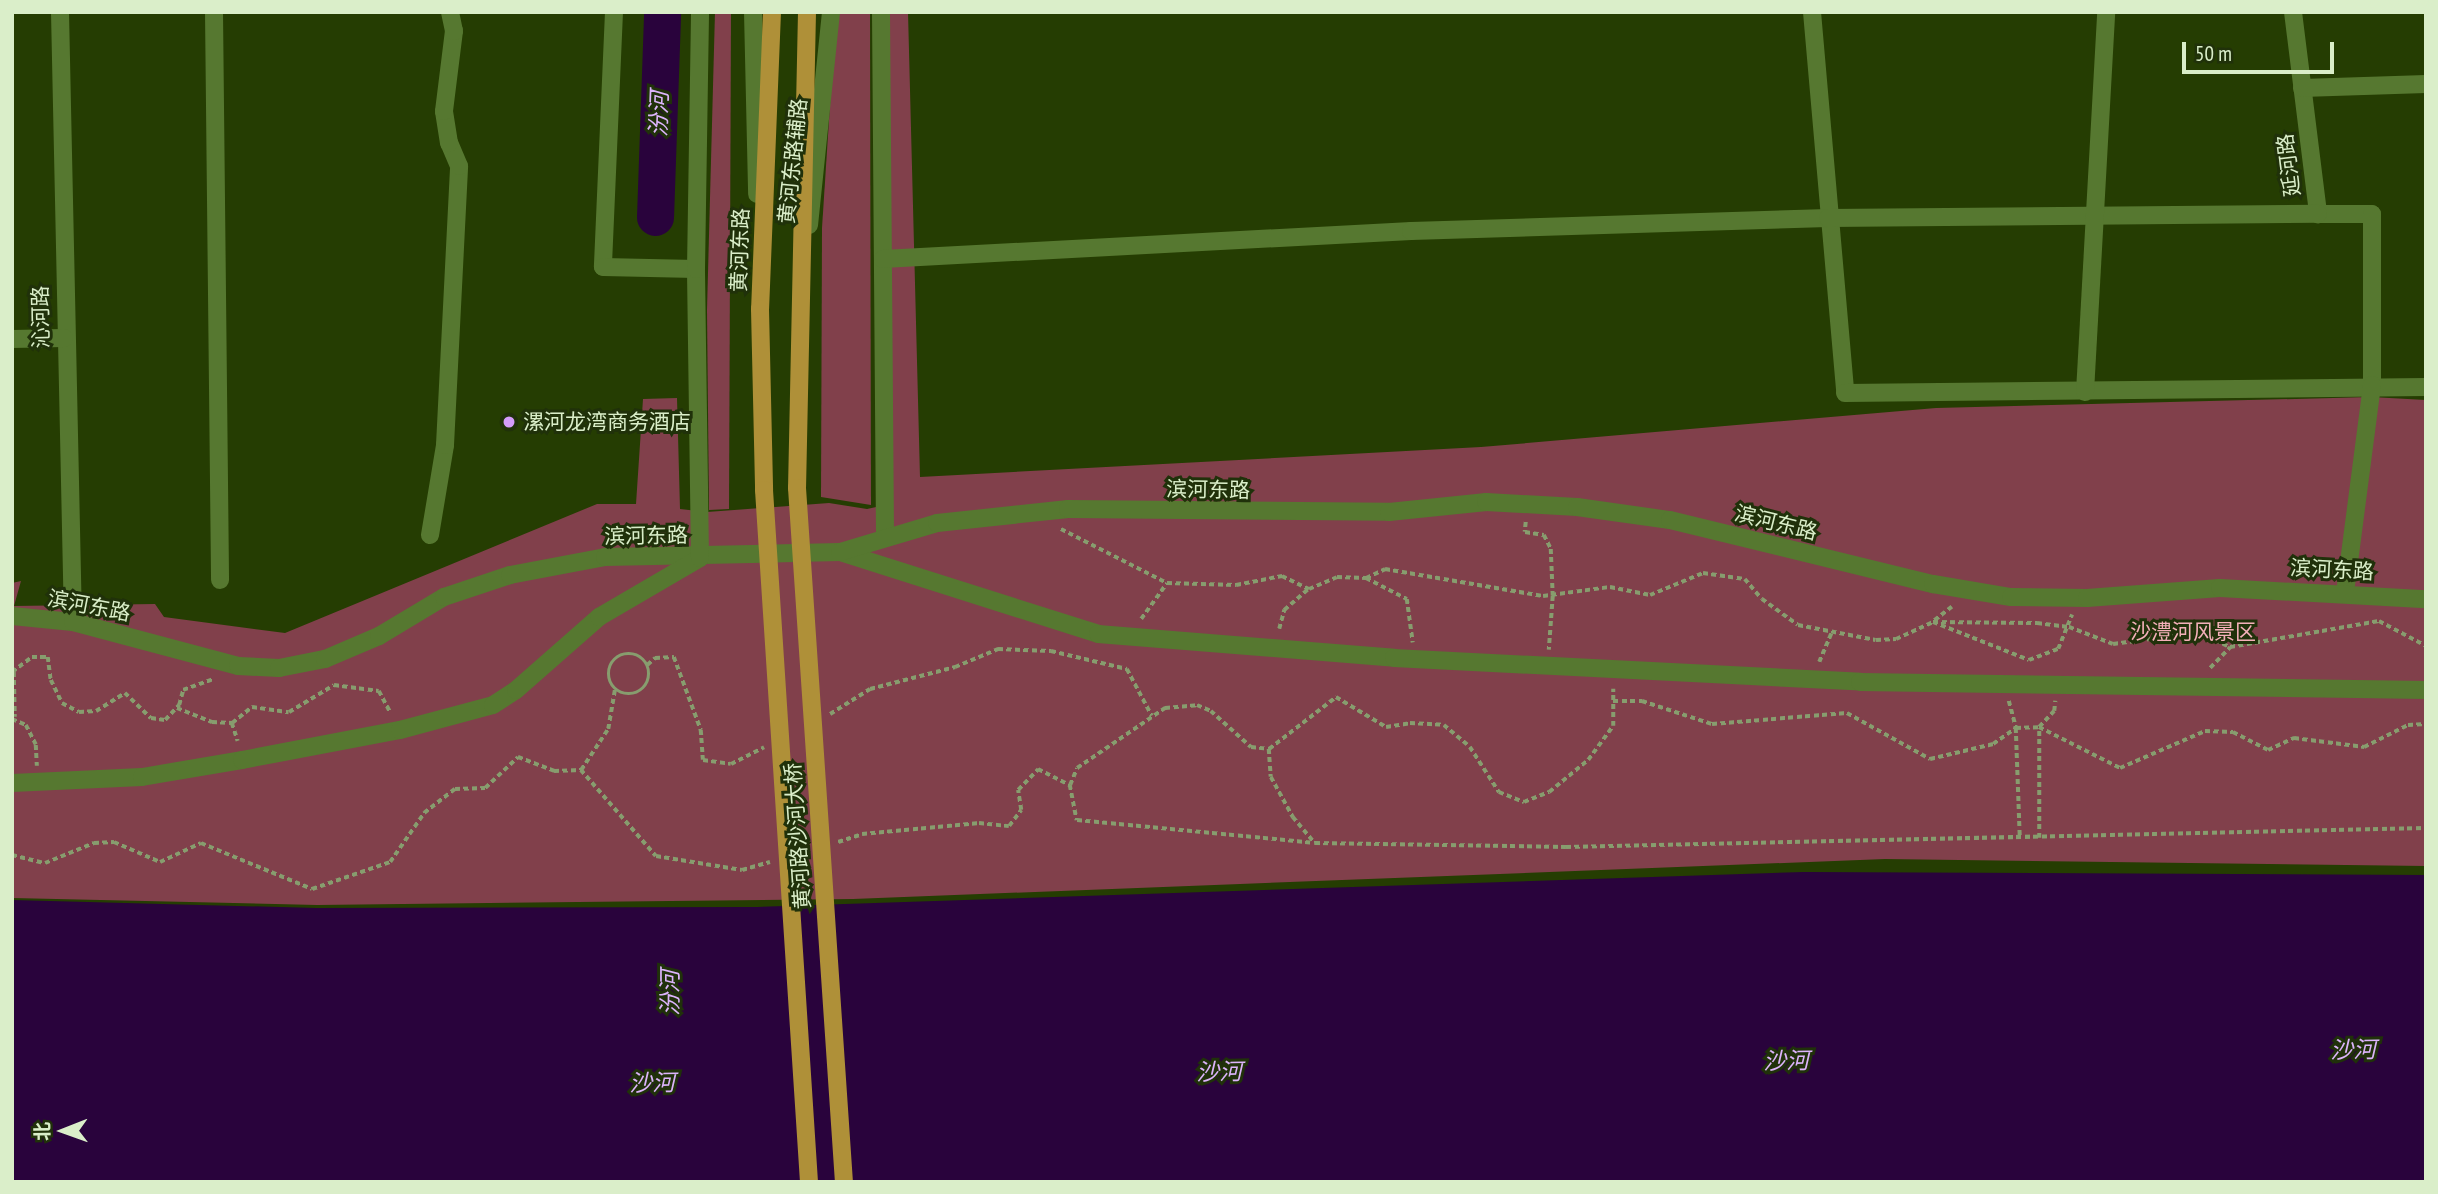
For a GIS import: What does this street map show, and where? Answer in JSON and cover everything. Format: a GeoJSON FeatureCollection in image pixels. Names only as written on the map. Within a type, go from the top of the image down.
{"type":"FeatureCollection","features":[{"type":"Feature","properties":{"kind":"main road","name":"黄河东路"},"geometry":{"type":"LineString","coordinates":[[764,490],[760,309],[772,12]]}},
{"type":"Feature","properties":{"kind":"main road"},"geometry":{"type":"LineString","coordinates":[[800,315],[807,12]]}},
{"type":"Feature","properties":{"kind":"main road","name":"黄河路沙河大桥"},"geometry":{"type":"LineString","coordinates":[[800,315],[797,488],[844,1182]]}},
{"type":"Feature","properties":{"kind":"main road","name":"黄河路沙河大桥"},"geometry":{"type":"LineString","coordinates":[[764,490],[809,1182]]}},
{"type":"Feature","properties":{"kind":"street","name":"沁河路"},"geometry":{"type":"LineString","coordinates":[[60,12],[64,338],[73,622]]}},
{"type":"Feature","properties":{"kind":"street"},"geometry":{"type":"LineString","coordinates":[[214,12],[220,580]]}},
{"type":"Feature","properties":{"kind":"street"},"geometry":{"type":"LineString","coordinates":[[430,535],[445,445],[459,166],[449,143],[444,111],[454,31],[450,12]]}},
{"type":"Feature","properties":{"kind":"street"},"geometry":{"type":"LineString","coordinates":[[614,12],[603,267],[696,269]]}},
{"type":"Feature","properties":{"kind":"street"},"geometry":{"type":"LineString","coordinates":[[12,783],[142,777],[400,730],[493,705],[516,690],[599,617],[700,558],[696,269],[700,12]]}},
{"type":"Feature","properties":{"kind":"street","name":"黄河东路辅路"},"geometry":{"type":"LineString","coordinates":[[753,12],[760,309]]}},
{"type":"Feature","properties":{"kind":"street","name":"黄河东路辅路"},"geometry":{"type":"LineString","coordinates":[[800,315],[831,12]]}},
{"type":"Feature","properties":{"kind":"street"},"geometry":{"type":"LineString","coordinates":[[881,12],[885,536]]}},
{"type":"Feature","properties":{"kind":"street"},"geometry":{"type":"LineString","coordinates":[[1812,12],[1828,218],[1846,393],[2085,392],[2372,385],[2426,387]]}},
{"type":"Feature","properties":{"kind":"street"},"geometry":{"type":"LineString","coordinates":[[2085,392],[2106,12]]}},
{"type":"Feature","properties":{"kind":"street","name":"延河路"},"geometry":{"type":"LineString","coordinates":[[2293,12],[2318,214],[2372,214],[2372,385]]}},
{"type":"Feature","properties":{"kind":"street"},"geometry":{"type":"LineString","coordinates":[[2302,88],[2426,84]]}},
{"type":"Feature","properties":{"kind":"street"},"geometry":{"type":"LineString","coordinates":[[883,259],[1411,231],[1828,218],[2318,214]]}},
{"type":"Feature","properties":{"kind":"street"},"geometry":{"type":"LineString","coordinates":[[12,339],[64,338]]}},
{"type":"Feature","properties":{"kind":"street"},"geometry":{"type":"LineString","coordinates":[[2345,593],[2372,385]]}},
{"type":"Feature","properties":{"kind":"street","name":"滨河东路"},"geometry":{"type":"LineString","coordinates":[[12,616],[73,622],[223,662],[279,668],[325,659],[379,636],[444,597],[510,575],[605,557],[700,558],[840,552],[885,536],[937,523],[1051,510],[1362,512],[1486,502],[1670,520],[1933,584],[2011,597],[2077,598],[2220,587],[2426,598]]}},
{"type":"Feature","properties":{"kind":"street"},"geometry":{"type":"LineString","coordinates":[[840,552],[1098,635],[1416,659],[1812,680],[2426,690]]}},
{"type":"Feature","properties":{"kind":"path"},"geometry":{"type":"LineString","coordinates":[[1527,505],[1525,532],[1544,535],[1551,549],[1553,596],[1547,666]]}},
{"type":"Feature","properties":{"kind":"path"},"geometry":{"type":"LineString","coordinates":[[1051,510],[1062,530],[1167,583],[1236,585],[1282,576],[1309,589]]}},
{"type":"Feature","properties":{"kind":"path"},"geometry":{"type":"LineString","coordinates":[[1366,578],[1385,569],[1553,596],[1574,589],[1610,587],[1650,595],[1703,573],[1745,579],[1762,600],[1798,625],[1832,632],[1896,639],[1933,622],[2069,626],[2113,644],[2200,632],[2230,647],[2379,621],[2426,646]]}},
{"type":"Feature","properties":{"kind":"path"},"geometry":{"type":"LineString","coordinates":[[1274,648],[1284,610],[1309,589],[1338,577],[1366,578],[1407,599],[1416,659]]}},
{"type":"Feature","properties":{"kind":"path"},"geometry":{"type":"LineString","coordinates":[[1128,637],[1167,583]]}},
{"type":"Feature","properties":{"kind":"path"},"geometry":{"type":"LineString","coordinates":[[1933,622],[2029,660],[2058,649],[2069,626],[2077,598]]}},
{"type":"Feature","properties":{"kind":"path"},"geometry":{"type":"LineString","coordinates":[[1812,680],[1832,632]]}},
{"type":"Feature","properties":{"kind":"path"},"geometry":{"type":"LineString","coordinates":[[827,716],[870,690],[955,667],[998,649],[1051,651],[1127,670],[1152,716]]}},
{"type":"Feature","properties":{"kind":"path"},"geometry":{"type":"LineString","coordinates":[[581,770],[608,729],[615,688],[610,669],[618,658],[637,656],[647,665],[649,677],[638,692],[626,694],[615,688]]}},
{"type":"Feature","properties":{"kind":"path"},"geometry":{"type":"LineString","coordinates":[[37,782],[36,745],[14,718],[13,672],[32,657],[48,657],[51,680],[62,703],[79,712],[96,711],[125,693],[151,718],[165,720],[177,708],[183,690],[213,679],[223,662]]}},
{"type":"Feature","properties":{"kind":"path"},"geometry":{"type":"LineString","coordinates":[[647,665],[655,658],[674,657],[701,730],[704,760],[731,764],[767,746]]}},
{"type":"Feature","properties":{"kind":"path"},"geometry":{"type":"LineString","coordinates":[[1613,669],[1613,726],[1588,760],[1549,792],[1524,802],[1499,792],[1470,747],[1444,725],[1410,723],[1386,727],[1336,696],[1269,749],[1251,747],[1212,711],[1197,705],[1165,708],[1077,768],[1070,785],[1077,820],[1315,843],[1566,847],[2426,828]]}},
{"type":"Feature","properties":{"kind":"path"},"geometry":{"type":"LineString","coordinates":[[2008,684],[2008,705],[2016,728],[2020,838]]}},
{"type":"Feature","properties":{"kind":"path"},"geometry":{"type":"LineString","coordinates":[[177,708],[212,722],[232,723],[252,707],[289,712],[334,685],[379,691],[400,730]]}},
{"type":"Feature","properties":{"kind":"path"},"geometry":{"type":"LineString","coordinates":[[2039,838],[2039,727],[2054,711],[2056,685]]}},
{"type":"Feature","properties":{"kind":"path"},"geometry":{"type":"LineString","coordinates":[[1613,701],[1642,701],[1712,724],[1847,713],[1930,759],[1954,757],[1993,744],[2016,728],[2039,727],[2120,768],[2205,731],[2233,732],[2268,750],[2294,738],[2364,747],[2408,726],[2426,724]]}},
{"type":"Feature","properties":{"kind":"path"},"geometry":{"type":"LineString","coordinates":[[1269,749],[1271,777],[1293,817],[1315,843]]}},
{"type":"Feature","properties":{"kind":"path"},"geometry":{"type":"LineString","coordinates":[[12,855],[45,863],[94,843],[114,842],[160,862],[201,843],[312,889],[390,862],[424,813],[455,789],[485,788],[517,757],[554,771],[581,770]]}},
{"type":"Feature","properties":{"kind":"path"},"geometry":{"type":"LineString","coordinates":[[835,842],[862,835],[967,824],[1009,826],[1021,810],[1018,790],[1038,769],[1070,785]]}},
{"type":"Feature","properties":{"kind":"path"},"geometry":{"type":"LineString","coordinates":[[581,770],[656,856],[742,870],[782,858]]}},
{"type":"Feature","properties":{"kind":"green space"},"geometry":{"type":"Polygon","coordinates":[[[715,12],[731,12],[729,509],[709,510],[707,310],[715,12]]]}},
{"type":"Feature","properties":{"kind":"green space"},"geometry":{"type":"Polygon","coordinates":[[[836,12],[870,12],[871,505],[821,497],[822,228],[836,12]]]}},
{"type":"Feature","properties":{"kind":"green space","name":"沙澧河风景区"},"geometry":{"type":"Polygon","coordinates":[[[887,12],[908,12],[920,477],[1481,447],[1936,408],[2371,397],[2426,400],[2426,866],[1885,859],[853,899],[317,905],[12,898],[12,583],[21,581],[14,606],[155,604],[164,617],[285,633],[597,504],[636,504],[643,399],[677,398],[680,509],[707,512],[829,503],[867,509],[890,504],[887,12]]]}},
{"type":"Feature","properties":{"kind":"water","name":"沙河"},"geometry":{"type":"Polygon","coordinates":[[[1804,872],[2426,875],[2426,1182],[12,1182],[12,900],[316,908],[757,907],[1804,872]]]}},
{"type":"Feature","properties":{"kind":"waterway","name":"汾河"},"geometry":{"type":"LineString","coordinates":[[655,217],[662,12]]}},
{"type":"Feature","properties":{"kind":"place","name":"漯河龙湾商务酒店"},"geometry":{"type":"Point","coordinates":[509,422]}}]}
